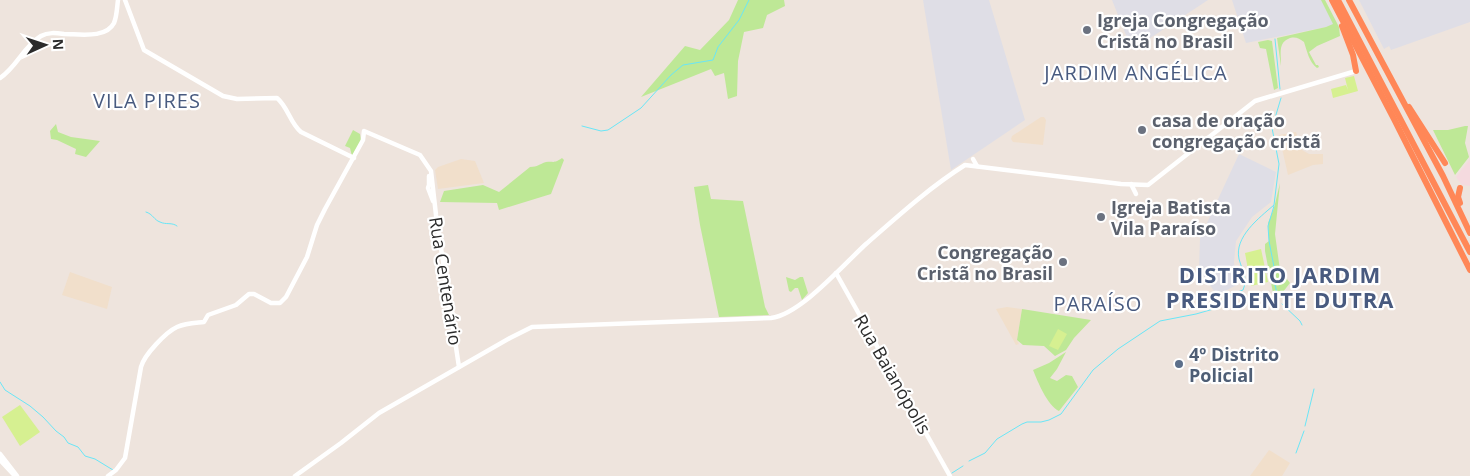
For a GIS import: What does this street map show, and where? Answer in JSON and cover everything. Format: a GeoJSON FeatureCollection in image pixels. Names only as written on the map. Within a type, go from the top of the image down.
{"type":"FeatureCollection","features":[{"type":"Feature","properties":{"kind":"highway"},"geometry":{"type":"LineString","coordinates":[[1332,0],[1470,270]]}},
{"type":"Feature","properties":{"kind":"highway"},"geometry":{"type":"LineString","coordinates":[[1338,0],[1470,252]]}},
{"type":"Feature","properties":{"kind":"highway"},"geometry":{"type":"LineString","coordinates":[[1342,0],[1470,245]]}},
{"type":"Feature","properties":{"kind":"highway"},"geometry":{"type":"LineString","coordinates":[[1349,0],[1384,69],[1459,194],[1458,199],[1470,233]]}},
{"type":"Feature","properties":{"kind":"highway"},"geometry":{"type":"LineString","coordinates":[[1339,13],[1343,30],[1354,55],[1356,71]]}},
{"type":"Feature","properties":{"kind":"highway"},"geometry":{"type":"LineString","coordinates":[[1384,69],[1391,76],[1445,163]]}},
{"type":"Feature","properties":{"kind":"highway"},"geometry":{"type":"LineString","coordinates":[[1409,128],[1413,130],[1449,192],[1459,194]]}},
{"type":"Feature","properties":{"kind":"highway"},"geometry":{"type":"LineString","coordinates":[[1448,228],[1456,250],[1470,274]]}},
{"type":"Feature","properties":{"kind":"street"},"geometry":{"type":"LineString","coordinates":[[0,78],[41,36],[53,33],[96,34],[107,32],[111,29],[116,19],[118,0]]}},
{"type":"Feature","properties":{"kind":"street"},"geometry":{"type":"LineString","coordinates":[[125,0],[144,50],[223,96],[237,99],[277,98],[284,104],[295,126],[301,132],[354,158]]}},
{"type":"Feature","properties":{"kind":"street"},"geometry":{"type":"LineString","coordinates":[[295,476],[379,413],[534,326],[776,318],[800,305],[916,201],[965,165],[1131,184],[1148,184],[1255,102],[1278,93],[1356,71]]}},
{"type":"Feature","properties":{"kind":"street"},"geometry":{"type":"LineString","coordinates":[[110,475],[124,461],[144,359],[148,352],[175,327],[204,322],[208,315],[236,305],[249,294],[254,294],[271,303],[280,303],[286,297],[308,257],[317,225],[363,140],[364,131],[370,134],[363,140]]}},
{"type":"Feature","properties":{"kind":"street","name":"Rua Centenário"},"geometry":{"type":"LineString","coordinates":[[370,134],[420,155],[429,167],[461,366]]}},
{"type":"Feature","properties":{"kind":"street"},"geometry":{"type":"LineString","coordinates":[[973,159],[977,166]]}},
{"type":"Feature","properties":{"kind":"street"},"geometry":{"type":"LineString","coordinates":[[1131,184],[1136,194]]}},
{"type":"Feature","properties":{"kind":"street","name":"Rua Baianópolis"},"geometry":{"type":"LineString","coordinates":[[836,273],[950,476]]}},
{"type":"Feature","properties":{"kind":"street"},"geometry":{"type":"LineString","coordinates":[[0,454],[16,476]]}},
{"type":"Feature","properties":{"kind":"street"},"geometry":{"type":"LineString","coordinates":[[0,460],[16,476]]}},
{"type":"Feature","properties":{"kind":"shaded area"},"geometry":{"type":"Polygon","coordinates":[[[923,0],[989,0],[1025,120],[951,170],[923,0]]]}},
{"type":"Feature","properties":{"kind":"shaded area"},"geometry":{"type":"Polygon","coordinates":[[[1112,0],[1208,0],[1132,50],[1112,0]]]}},
{"type":"Feature","properties":{"kind":"shaded area"},"geometry":{"type":"Polygon","coordinates":[[[1232,0],[1323,0],[1336,25],[1246,43],[1232,0]]]}},
{"type":"Feature","properties":{"kind":"shaded area"},"geometry":{"type":"Polygon","coordinates":[[[1359,0],[1470,0],[1470,22],[1391,50],[1389,46],[1384,49],[1359,0]]]}},
{"type":"Feature","properties":{"kind":"shaded area"},"geometry":{"type":"Polygon","coordinates":[[[1041,117],[1044,117],[1046,120],[1043,145],[1013,142],[1012,136],[1041,117]]]}},
{"type":"Feature","properties":{"kind":"shaded area"},"geometry":{"type":"Polygon","coordinates":[[[1296,132],[1302,150],[1309,154],[1323,154],[1323,164],[1313,165],[1288,175],[1279,135],[1296,132]]]}},
{"type":"Feature","properties":{"kind":"shaded area"},"geometry":{"type":"Polygon","coordinates":[[[1239,154],[1276,172],[1271,202],[1252,217],[1236,241],[1234,262],[1237,285],[1217,295],[1199,270],[1200,238],[1239,154]]]}},
{"type":"Feature","properties":{"kind":"shaded area"},"geometry":{"type":"Polygon","coordinates":[[[461,159],[475,161],[484,183],[438,189],[435,170],[438,167],[461,159]]]}},
{"type":"Feature","properties":{"kind":"shaded area"},"geometry":{"type":"Polygon","coordinates":[[[1470,159],[1470,186],[1462,185],[1456,177],[1470,159]]]}},
{"type":"Feature","properties":{"kind":"shaded area"},"geometry":{"type":"Polygon","coordinates":[[[70,272],[112,287],[107,309],[62,295],[70,272]]]}},
{"type":"Feature","properties":{"kind":"shaded area"},"geometry":{"type":"Polygon","coordinates":[[[1007,307],[1022,309],[1017,340],[1019,344],[1016,345],[996,309],[1007,307]]]}},
{"type":"Feature","properties":{"kind":"shaded area"},"geometry":{"type":"Polygon","coordinates":[[[1269,450],[1290,463],[1282,476],[1250,476],[1269,450]]]}},
{"type":"Feature","properties":{"kind":"green space"},"geometry":{"type":"Polygon","coordinates":[[[738,0],[784,0],[785,6],[767,15],[763,28],[744,32],[738,61],[737,96],[728,99],[724,73],[715,76],[711,69],[641,97],[685,46],[700,50],[729,20],[738,0]]]}},
{"type":"Feature","properties":{"kind":"green space"},"geometry":{"type":"Polygon","coordinates":[[[1321,0],[1325,0],[1339,27],[1340,36],[1317,46],[1309,52],[1319,67],[1317,68],[1310,60],[1304,42],[1296,38],[1288,39],[1281,47],[1281,66],[1277,38],[1333,24],[1321,0]]]}},
{"type":"Feature","properties":{"kind":"green space"},"geometry":{"type":"Polygon","coordinates":[[[1272,41],[1278,88],[1274,90],[1266,49],[1260,48],[1258,42],[1272,41]]]}},
{"type":"Feature","properties":{"kind":"green space"},"geometry":{"type":"Polygon","coordinates":[[[1354,76],[1358,91],[1333,98],[1331,89],[1346,85],[1348,90],[1345,78],[1354,76]]]}},
{"type":"Feature","properties":{"kind":"green space"},"geometry":{"type":"Polygon","coordinates":[[[56,124],[58,132],[71,137],[100,141],[86,157],[75,154],[76,149],[51,139],[50,131],[56,124]]]}},
{"type":"Feature","properties":{"kind":"green space"},"geometry":{"type":"Polygon","coordinates":[[[1468,126],[1465,143],[1469,157],[1455,175],[1433,130],[1448,130],[1468,126]]]}},
{"type":"Feature","properties":{"kind":"green space"},"geometry":{"type":"Polygon","coordinates":[[[353,130],[360,134],[361,141],[352,156],[350,148],[345,146],[353,130]]]}},
{"type":"Feature","properties":{"kind":"green space"},"geometry":{"type":"Polygon","coordinates":[[[562,158],[564,160],[551,194],[499,210],[497,203],[440,202],[444,191],[483,185],[499,192],[530,167],[546,162],[555,162],[562,158]]]}},
{"type":"Feature","properties":{"kind":"green space"},"geometry":{"type":"Polygon","coordinates":[[[1280,183],[1275,234],[1280,270],[1290,283],[1279,297],[1273,293],[1265,244],[1269,241],[1268,223],[1280,183]]]}},
{"type":"Feature","properties":{"kind":"green space"},"geometry":{"type":"Polygon","coordinates":[[[708,185],[711,199],[743,201],[765,307],[769,315],[719,317],[694,187],[708,185]]]}},
{"type":"Feature","properties":{"kind":"green space"},"geometry":{"type":"Polygon","coordinates":[[[1261,249],[1268,282],[1251,286],[1245,253],[1261,249]]]}},
{"type":"Feature","properties":{"kind":"green space"},"geometry":{"type":"Polygon","coordinates":[[[786,277],[795,280],[803,277],[808,293],[802,300],[798,288],[791,292],[789,291],[786,277]]]}},
{"type":"Feature","properties":{"kind":"green space"},"geometry":{"type":"Polygon","coordinates":[[[1022,309],[1091,320],[1074,338],[1066,350],[1055,356],[1044,346],[1023,345],[1017,340],[1022,309]]]}},
{"type":"Feature","properties":{"kind":"green space"},"geometry":{"type":"Polygon","coordinates":[[[1058,329],[1067,334],[1058,350],[1049,346],[1058,329]]]}},
{"type":"Feature","properties":{"kind":"green space"},"geometry":{"type":"Polygon","coordinates":[[[1066,352],[1050,378],[1057,381],[1066,375],[1072,376],[1078,387],[1059,411],[1047,399],[1033,370],[1049,363],[1066,352]]]}},
{"type":"Feature","properties":{"kind":"green space"},"geometry":{"type":"Polygon","coordinates":[[[20,405],[40,432],[20,446],[2,417],[20,405]]]}},
{"type":"Feature","properties":{"kind":"waterway"},"geometry":{"type":"LineString","coordinates":[[582,126],[601,131],[608,130],[641,108],[671,75],[683,65],[713,60],[718,47],[739,20],[749,0]]}},
{"type":"Feature","properties":{"kind":"waterway"},"geometry":{"type":"LineString","coordinates":[[1275,39],[1280,89]]}},
{"type":"Feature","properties":{"kind":"waterway"},"geometry":{"type":"LineString","coordinates":[[1221,303],[1230,295],[1243,290],[1245,278],[1239,259],[1240,243],[1249,229],[1274,205],[1279,164],[1272,128],[1281,98]]}},
{"type":"Feature","properties":{"kind":"waterway"},"geometry":{"type":"LineString","coordinates":[[1274,206],[1268,226],[1278,298]]}},
{"type":"Feature","properties":{"kind":"waterway"},"geometry":{"type":"LineString","coordinates":[[146,212],[160,222],[177,226]]}},
{"type":"Feature","properties":{"kind":"waterway"},"geometry":{"type":"LineString","coordinates":[[1282,304],[1302,325]]}},
{"type":"Feature","properties":{"kind":"waterway"},"geometry":{"type":"LineString","coordinates":[[969,461],[985,453],[997,439],[1022,424],[1049,420],[1061,414],[1093,370],[1118,349],[1160,321],[1217,308]]}},
{"type":"Feature","properties":{"kind":"waterway"},"geometry":{"type":"LineString","coordinates":[[0,382],[5,390],[43,417],[68,443],[78,447],[85,456],[95,459],[113,470]]}},
{"type":"Feature","properties":{"kind":"waterway"},"geometry":{"type":"LineString","coordinates":[[1305,426],[1314,389]]}},
{"type":"Feature","properties":{"kind":"waterway"},"geometry":{"type":"LineString","coordinates":[[1296,453],[1304,431]]}},
{"type":"Feature","properties":{"kind":"waterway"},"geometry":{"type":"LineString","coordinates":[[952,473],[963,466]]}},
{"type":"Feature","properties":{"kind":"place","name":"Igreja Congregação Cristã no Brasil"},"geometry":{"type":"Point","coordinates":[1087,30]}},
{"type":"Feature","properties":{"kind":"place","name":"casa de oração congregação cristã"},"geometry":{"type":"Point","coordinates":[1142,130]}},
{"type":"Feature","properties":{"kind":"place","name":"Igreja Batista Vila Paraíso"},"geometry":{"type":"Point","coordinates":[1101,217]}},
{"type":"Feature","properties":{"kind":"place","name":"Congregação Cristã no Brasil"},"geometry":{"type":"Point","coordinates":[1063,262]}},
{"type":"Feature","properties":{"kind":"place","name":"4º Distrito Policial"},"geometry":{"type":"Point","coordinates":[1179,364]}},
{"type":"Feature","properties":{"kind":"district","name":"JARDIM ANGÉLICA"},"geometry":{"type":"Point","coordinates":[1136,72]}},
{"type":"Feature","properties":{"kind":"district","name":"VILA PIRES"},"geometry":{"type":"Point","coordinates":[147,100]}},
{"type":"Feature","properties":{"kind":"district","name":"DISTRITO JARDIM PRESIDENTE DUTRA"},"geometry":{"type":"Point","coordinates":[1280,286]}},
{"type":"Feature","properties":{"kind":"district","name":"PARAÍSO"},"geometry":{"type":"Point","coordinates":[1098,303]}}]}
